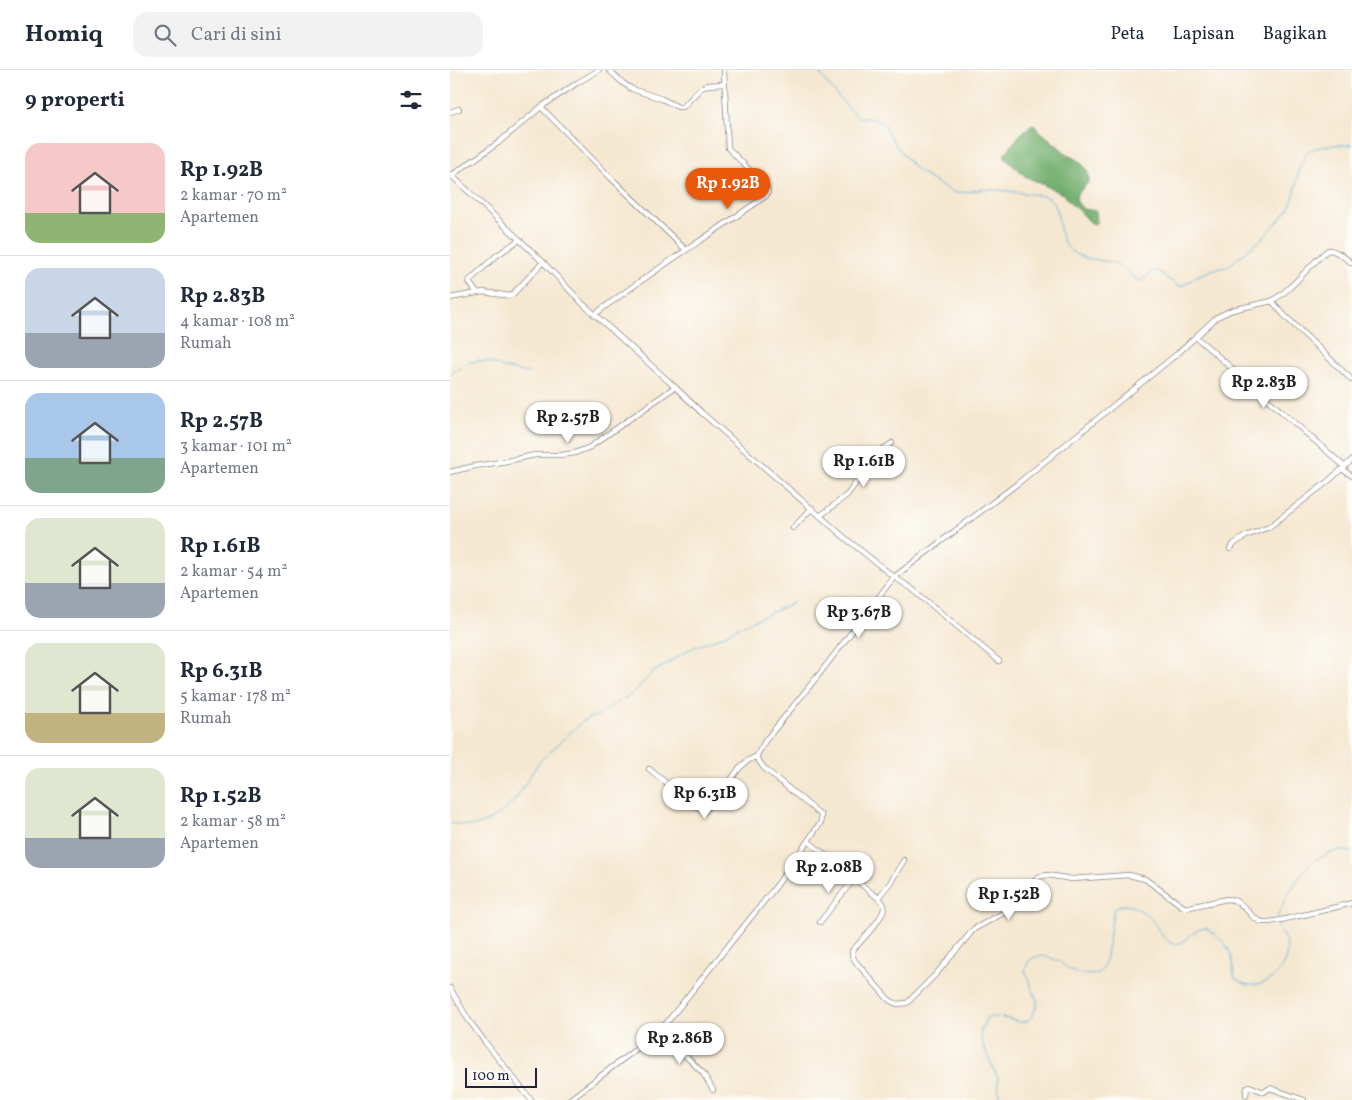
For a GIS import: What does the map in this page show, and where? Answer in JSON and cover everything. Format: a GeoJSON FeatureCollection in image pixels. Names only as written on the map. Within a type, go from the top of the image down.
{"type":"FeatureCollection","features":[{"type":"Feature","properties":{"kind":"street"},"geometry":{"type":"LineString","coordinates":[[599,70],[541,107],[498,143],[451,174],[543,262],[594,315],[702,413],[820,516],[999,661]]}},
{"type":"Feature","properties":{"kind":"street"},"geometry":{"type":"LineString","coordinates":[[609,70],[628,86],[662,98],[678,107],[683,107],[700,89],[708,85],[724,84]]}},
{"type":"Feature","properties":{"kind":"street"},"geometry":{"type":"LineString","coordinates":[[594,315],[636,284],[766,196],[767,188],[728,148],[724,70]]}},
{"type":"Feature","properties":{"kind":"street"},"geometry":{"type":"LineString","coordinates":[[541,107],[686,250]]}},
{"type":"Feature","properties":{"kind":"street"},"geometry":{"type":"LineString","coordinates":[[450,112],[459,109]]}},
{"type":"Feature","properties":{"kind":"street"},"geometry":{"type":"LineString","coordinates":[[477,293],[469,282],[470,280],[496,256],[519,240]]}},
{"type":"Feature","properties":{"kind":"street"},"geometry":{"type":"LineString","coordinates":[[649,770],[695,806],[705,811],[724,790],[737,771],[748,761],[756,757],[765,742],[894,577],[1017,484],[1177,354],[1222,314],[1232,310],[1272,302],[1300,280],[1328,250],[1332,250],[1352,263]]}},
{"type":"Feature","properties":{"kind":"street"},"geometry":{"type":"LineString","coordinates":[[450,298],[483,292],[509,296],[543,262]]}},
{"type":"Feature","properties":{"kind":"street"},"geometry":{"type":"LineString","coordinates":[[1272,302],[1352,380]]}},
{"type":"Feature","properties":{"kind":"street"},"geometry":{"type":"LineString","coordinates":[[1196,337],[1352,476]]}},
{"type":"Feature","properties":{"kind":"street"},"geometry":{"type":"LineString","coordinates":[[450,472],[535,455],[562,455],[590,447],[675,387]]}},
{"type":"Feature","properties":{"kind":"street"},"geometry":{"type":"LineString","coordinates":[[820,516],[853,487],[864,462],[892,442]]}},
{"type":"Feature","properties":{"kind":"street"},"geometry":{"type":"LineString","coordinates":[[1230,549],[1235,543],[1246,536],[1269,527],[1326,483],[1352,460]]}},
{"type":"Feature","properties":{"kind":"street"},"geometry":{"type":"LineString","coordinates":[[793,528],[812,508]]}},
{"type":"Feature","properties":{"kind":"street"},"geometry":{"type":"LineString","coordinates":[[569,1100],[660,1031],[777,885],[821,822],[821,815],[764,768],[756,757]]}},
{"type":"Feature","properties":{"kind":"street"},"geometry":{"type":"LineString","coordinates":[[808,842],[883,903],[884,909],[876,922],[852,951],[852,955],[889,1000],[903,1004],[907,1003],[936,974],[974,929],[1009,910],[1038,877],[1047,875],[1072,879],[1137,876],[1145,879],[1185,908],[1232,900],[1240,903],[1257,919],[1263,922],[1352,903]]}},
{"type":"Feature","properties":{"kind":"street"},"geometry":{"type":"LineString","coordinates":[[878,898],[904,860]]}},
{"type":"Feature","properties":{"kind":"street"},"geometry":{"type":"LineString","coordinates":[[820,922],[854,879]]}},
{"type":"Feature","properties":{"kind":"street"},"geometry":{"type":"LineString","coordinates":[[450,988],[464,1013],[531,1100]]}},
{"type":"Feature","properties":{"kind":"street"},"geometry":{"type":"LineString","coordinates":[[660,1031],[703,1073],[713,1090]]}},
{"type":"Feature","properties":{"kind":"street"},"geometry":{"type":"LineString","coordinates":[[1246,1095],[1249,1086],[1264,1092],[1270,1088],[1304,1100]]}},
{"type":"Feature","properties":{"kind":"green space"},"geometry":{"type":"Polygon","coordinates":[[[1032,124],[1087,169],[1089,180],[1077,194],[1076,198],[1083,209],[1096,211],[1097,220],[1095,224],[1091,223],[1063,194],[1025,176],[1004,155],[1020,135],[1032,124]]]}},
{"type":"Feature","properties":{"kind":"waterway"},"geometry":{"type":"LineString","coordinates":[[818,70],[836,94],[857,116],[873,119],[884,124],[891,138],[906,159],[928,178],[955,193],[997,190],[1041,195],[1048,198],[1056,207],[1062,238],[1071,251],[1082,257],[1118,265],[1139,281],[1156,270],[1178,286],[1182,286],[1197,276],[1214,269],[1227,267],[1264,237],[1289,209],[1295,192],[1300,166],[1308,151],[1333,145],[1352,145]]}},
{"type":"Feature","properties":{"kind":"waterway"},"geometry":{"type":"LineString","coordinates":[[450,374],[468,363],[477,361],[490,362],[503,368],[528,373]]}},
{"type":"Feature","properties":{"kind":"waterway"},"geometry":{"type":"LineString","coordinates":[[450,823],[469,826],[478,825],[494,818],[517,797],[538,763],[582,722],[598,715],[632,694],[651,674],[690,649],[725,635],[740,626],[795,602]]}},
{"type":"Feature","properties":{"kind":"waterway"},"geometry":{"type":"LineString","coordinates":[[1277,918],[1287,896],[1298,878],[1310,864],[1339,850],[1352,853]]}},
{"type":"Feature","properties":{"kind":"waterway"},"geometry":{"type":"LineString","coordinates":[[999,1100],[998,1078],[984,1048],[981,1030],[987,1017],[998,1017],[1021,1022],[1026,1022],[1031,1017],[1037,1006],[1037,1001],[1025,971],[1028,963],[1033,958],[1040,956],[1049,957],[1076,972],[1088,975],[1096,974],[1103,968],[1105,962],[1114,908],[1123,905],[1139,909],[1148,916],[1164,938],[1171,943],[1178,944],[1196,931],[1206,928],[1220,939],[1230,952],[1235,979],[1244,984],[1258,985],[1278,973],[1285,959],[1286,943],[1277,922]]}}]}
